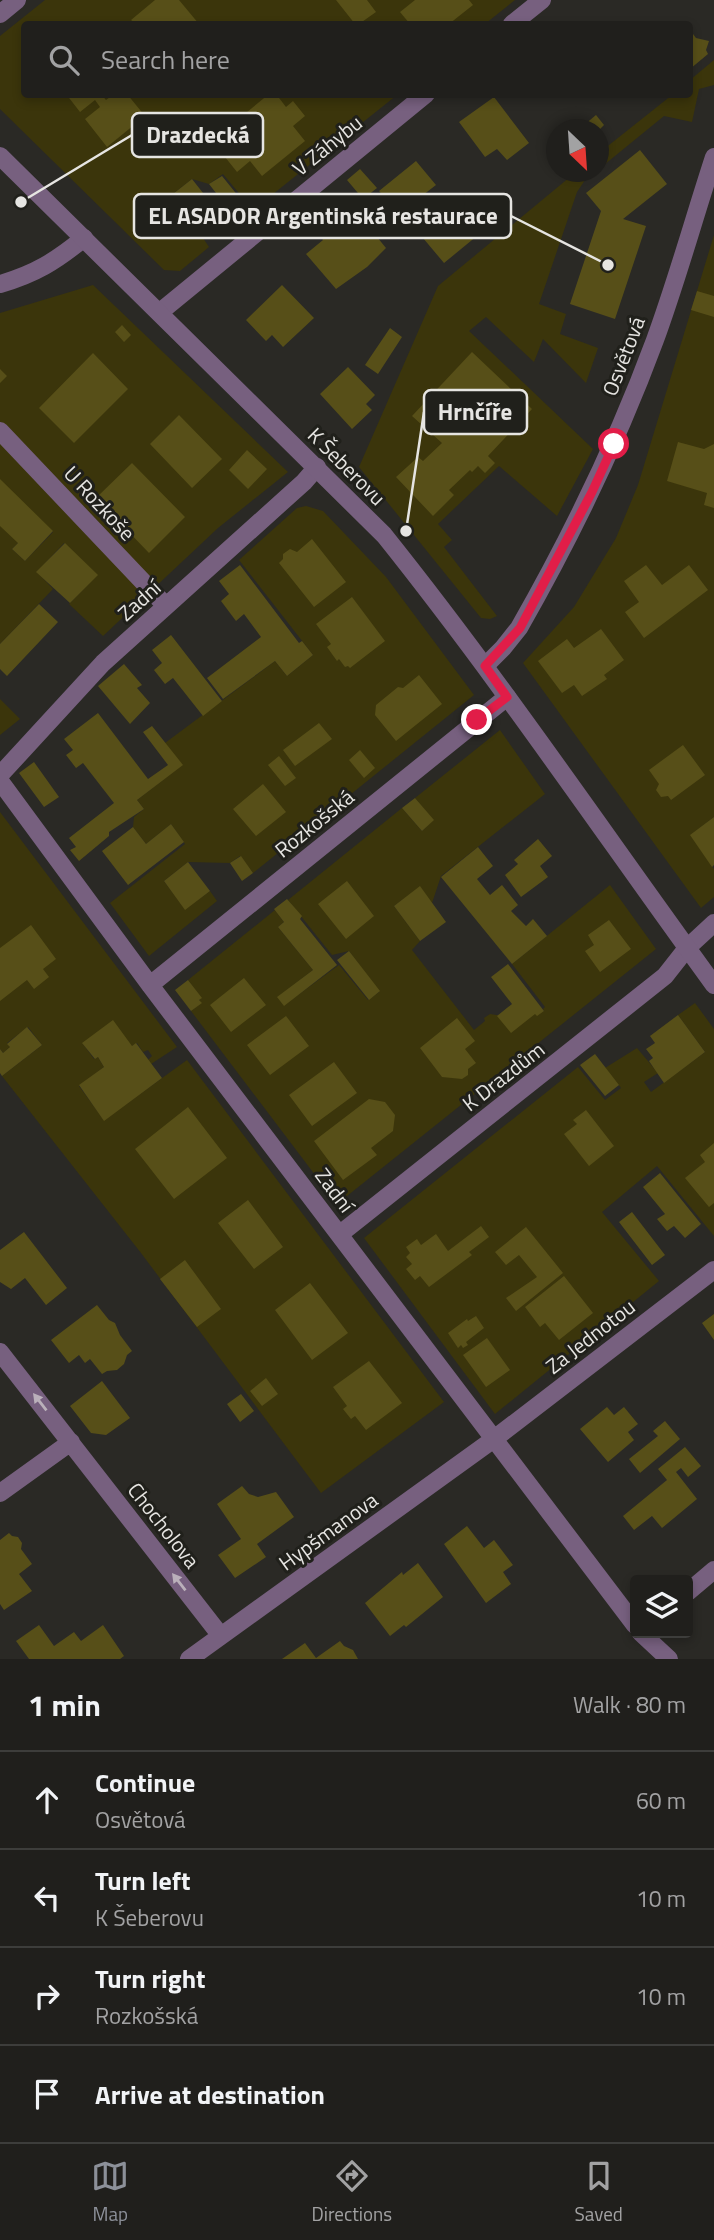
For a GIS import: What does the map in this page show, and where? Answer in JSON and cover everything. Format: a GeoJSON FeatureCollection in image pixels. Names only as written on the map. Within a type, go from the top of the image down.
{"type":"FeatureCollection","features":[{"type":"Feature","properties":{"kind":"street"},"geometry":{"type":"LineString","coordinates":[[0,14],[17,0]]}},
{"type":"Feature","properties":{"kind":"street"},"geometry":{"type":"LineString","coordinates":[[516,21],[542,0]]}},
{"type":"Feature","properties":{"kind":"street","name":"V Záhybu"},"geometry":{"type":"LineString","coordinates":[[160,312],[421,98]]}},
{"type":"Feature","properties":{"kind":"street","name":"K Šeberovu"},"geometry":{"type":"LineString","coordinates":[[0,156],[384,535],[485,666],[714,985]]}},
{"type":"Feature","properties":{"kind":"street","name":"Osvětová"},"geometry":{"type":"LineString","coordinates":[[485,666],[520,628],[592,492],[614,444],[656,338],[714,157]]}},
{"type":"Feature","properties":{"kind":"street"},"geometry":{"type":"LineString","coordinates":[[0,285],[29,276],[67,252],[84,237]]}},
{"type":"Feature","properties":{"kind":"street","name":"U Rozkoše"},"geometry":{"type":"LineString","coordinates":[[0,430],[166,606]]}},
{"type":"Feature","properties":{"kind":"street","name":"Zadní"},"geometry":{"type":"LineString","coordinates":[[0,775],[103,663],[304,482],[317,467]]}},
{"type":"Feature","properties":{"kind":"street","name":"Rozkošská"},"geometry":{"type":"LineString","coordinates":[[150,985],[507,697]]}},
{"type":"Feature","properties":{"kind":"street","name":"Zadní"},"geometry":{"type":"LineString","coordinates":[[0,781],[150,985],[630,1618]]}},
{"type":"Feature","properties":{"kind":"street","name":"K Drazdům"},"geometry":{"type":"LineString","coordinates":[[340,1234],[665,976],[687,948],[714,923]]}},
{"type":"Feature","properties":{"kind":"street","name":"Za Jednotou"},"geometry":{"type":"LineString","coordinates":[[494,1439],[714,1270]]}},
{"type":"Feature","properties":{"kind":"street","name":"Chocholova"},"geometry":{"type":"LineString","coordinates":[[0,1352],[221,1636]]}},
{"type":"Feature","properties":{"kind":"street","name":"Hypšmanova"},"geometry":{"type":"LineString","coordinates":[[189,1659],[494,1439]]}},
{"type":"Feature","properties":{"kind":"street"},"geometry":{"type":"LineString","coordinates":[[0,1493],[71,1442]]}},
{"type":"Feature","properties":{"kind":"street"},"geometry":{"type":"LineString","coordinates":[[693,1588],[714,1570]]}},
{"type":"Feature","properties":{"kind":"street"},"geometry":{"type":"LineString","coordinates":[[646,1638],[669,1659]]}},
{"type":"Feature","properties":{"kind":"shaded area"},"geometry":{"type":"Polygon","coordinates":[[[45,0],[515,0],[489,21],[21,21],[21,98],[393,98],[253,210],[223,174],[209,184],[192,179],[159,205],[185,237],[197,229],[209,247],[180,271],[164,270],[0,109],[0,36],[45,0]]]}},
{"type":"Feature","properties":{"kind":"shaded area"},"geometry":{"type":"Polygon","coordinates":[[[714,60],[714,85],[699,89],[692,122],[664,116],[609,161],[609,145],[668,98],[693,98],[693,78],[714,60]]]}},
{"type":"Feature","properties":{"kind":"shaded area"},"geometry":{"type":"Polygon","coordinates":[[[564,182],[584,182],[577,192],[539,304],[566,314],[560,334],[598,348],[586,383],[543,339],[534,362],[486,317],[469,331],[593,449],[557,516],[499,466],[438,524],[452,540],[444,547],[497,616],[490,619],[481,618],[359,467],[438,286],[564,182]]]}},
{"type":"Feature","properties":{"kind":"shaded area"},"geometry":{"type":"Polygon","coordinates":[[[714,235],[714,817],[691,835],[714,869],[714,897],[701,908],[523,663],[574,607],[616,538],[638,485],[714,235]]]}},
{"type":"Feature","properties":{"kind":"shaded area"},"geometry":{"type":"Polygon","coordinates":[[[93,285],[288,472],[218,528],[103,636],[69,604],[97,575],[64,543],[37,572],[53,589],[0,644],[0,313],[93,285]],[[41,520],[12,549],[25,561],[53,532],[41,520]]]}},
{"type":"Feature","properties":{"kind":"shaded area"},"geometry":{"type":"Polygon","coordinates":[[[306,506],[323,511],[386,577],[474,695],[253,873],[240,856],[230,863],[188,862],[164,881],[185,909],[210,891],[217,901],[149,956],[110,903],[185,844],[171,824],[146,844],[133,827],[134,817],[144,809],[137,800],[182,765],[165,743],[275,661],[287,676],[313,655],[239,560],[297,508],[306,506]]]}},
{"type":"Feature","properties":{"kind":"shaded area"},"geometry":{"type":"Polygon","coordinates":[[[0,699],[20,719],[0,735],[0,699]]]}},
{"type":"Feature","properties":{"kind":"shaded area"},"geometry":{"type":"Polygon","coordinates":[[[500,730],[545,794],[441,876],[432,903],[420,887],[394,906],[420,941],[412,950],[474,1030],[490,1014],[517,1015],[544,1011],[545,1007],[512,964],[610,885],[656,949],[337,1204],[191,1011],[201,1003],[201,998],[188,980],[275,910],[284,922],[278,927],[313,970],[278,997],[284,1005],[339,965],[368,1000],[379,992],[349,951],[332,955],[288,900],[402,808],[422,831],[433,820],[415,798],[500,730]]]}},
{"type":"Feature","properties":{"kind":"shaded area"},"geometry":{"type":"Polygon","coordinates":[[[0,812],[177,1047],[151,1064],[148,1060],[152,1056],[148,1050],[143,1052],[137,1043],[132,1046],[83,1044],[94,1059],[98,1057],[104,1067],[79,1086],[104,1120],[187,1060],[444,1402],[321,1493],[141,1253],[2,1076],[42,1045],[28,1027],[7,1043],[10,1047],[3,1053],[0,1049],[0,812]]]}},
{"type":"Feature","properties":{"kind":"shaded area"},"geometry":{"type":"Polygon","coordinates":[[[695,1003],[714,1029],[714,1236],[657,1166],[602,1212],[659,1281],[495,1414],[364,1238],[578,1067],[605,1100],[621,1088],[605,1068],[637,1048],[658,1073],[644,1082],[651,1092],[705,1052],[678,1015],[695,1003]]]}},
{"type":"Feature","properties":{"kind":"building"},"geometry":{"type":"Polygon","coordinates":[[[155,0],[179,0],[196,21],[132,21],[155,0]]]}},
{"type":"Feature","properties":{"kind":"building"},"geometry":{"type":"Polygon","coordinates":[[[336,0],[367,0],[376,12],[363,21],[353,21],[336,0]]]}},
{"type":"Feature","properties":{"kind":"building"},"geometry":{"type":"Polygon","coordinates":[[[415,0],[469,0],[473,5],[453,21],[408,21],[400,12],[415,0]]]}},
{"type":"Feature","properties":{"kind":"building"},"geometry":{"type":"Polygon","coordinates":[[[693,34],[696,38],[709,41],[706,50],[708,54],[693,66],[693,34]]]}},
{"type":"Feature","properties":{"kind":"building"},"geometry":{"type":"Polygon","coordinates":[[[69,98],[130,98],[145,116],[107,147],[85,119],[100,107],[95,100],[80,112],[69,98]]]}},
{"type":"Feature","properties":{"kind":"building"},"geometry":{"type":"Polygon","coordinates":[[[264,98],[279,98],[286,107],[293,101],[305,116],[293,126],[305,141],[262,176],[250,161],[237,172],[225,157],[232,151],[219,135],[264,98]]]}},
{"type":"Feature","properties":{"kind":"building"},"geometry":{"type":"Polygon","coordinates":[[[495,98],[529,143],[507,160],[497,149],[485,157],[459,122],[495,98]]]}},
{"type":"Feature","properties":{"kind":"building"},"geometry":{"type":"Polygon","coordinates":[[[640,150],[667,184],[623,219],[646,226],[615,319],[570,304],[601,211],[586,193],[600,182],[609,182],[609,175],[640,150]]]}},
{"type":"Feature","properties":{"kind":"building"},"geometry":{"type":"Polygon","coordinates":[[[416,161],[436,185],[414,202],[435,228],[463,206],[483,231],[444,263],[402,213],[400,216],[379,191],[416,161]]]}},
{"type":"Feature","properties":{"kind":"building"},"geometry":{"type":"Polygon","coordinates":[[[360,169],[377,188],[363,199],[347,180],[360,169]]]}},
{"type":"Feature","properties":{"kind":"building"},"geometry":{"type":"Polygon","coordinates":[[[222,176],[243,202],[230,211],[209,184],[222,176]]]}},
{"type":"Feature","properties":{"kind":"building"},"geometry":{"type":"Polygon","coordinates":[[[192,179],[218,212],[216,213],[223,223],[204,239],[197,229],[185,238],[159,205],[192,179]]]}},
{"type":"Feature","properties":{"kind":"building"},"geometry":{"type":"Polygon","coordinates":[[[351,205],[386,248],[367,267],[336,289],[306,254],[323,240],[317,232],[351,205]]]}},
{"type":"Feature","properties":{"kind":"building"},"geometry":{"type":"Polygon","coordinates":[[[282,285],[314,318],[283,347],[272,335],[266,341],[246,320],[282,285]]]}},
{"type":"Feature","properties":{"kind":"building"},"geometry":{"type":"Polygon","coordinates":[[[697,291],[714,296],[714,317],[691,310],[697,291]]]}},
{"type":"Feature","properties":{"kind":"building"},"geometry":{"type":"Polygon","coordinates":[[[122,325],[131,335],[124,342],[115,332],[122,325]]]}},
{"type":"Feature","properties":{"kind":"building"},"geometry":{"type":"Polygon","coordinates":[[[390,328],[402,337],[378,374],[365,365],[390,328]]]}},
{"type":"Feature","properties":{"kind":"building"},"geometry":{"type":"Polygon","coordinates":[[[472,352],[532,409],[488,456],[495,463],[485,473],[478,466],[472,472],[470,470],[449,490],[454,495],[433,516],[396,477],[418,457],[423,461],[442,443],[412,416],[472,352]]]}},
{"type":"Feature","properties":{"kind":"building"},"geometry":{"type":"Polygon","coordinates":[[[93,353],[128,389],[74,443],[39,408],[93,353]]]}},
{"type":"Feature","properties":{"kind":"building"},"geometry":{"type":"Polygon","coordinates":[[[348,367],[375,395],[366,404],[372,410],[352,429],[320,394],[348,367]]]}},
{"type":"Feature","properties":{"kind":"building"},"geometry":{"type":"Polygon","coordinates":[[[0,369],[7,376],[0,383],[0,369]]]}},
{"type":"Feature","properties":{"kind":"building"},"geometry":{"type":"Polygon","coordinates":[[[179,415],[222,459],[192,488],[150,444],[179,415]]]}},
{"type":"Feature","properties":{"kind":"building"},"geometry":{"type":"Polygon","coordinates":[[[678,442],[704,449],[714,444],[714,508],[704,505],[707,493],[667,481],[678,442]]]}},
{"type":"Feature","properties":{"kind":"building"},"geometry":{"type":"Polygon","coordinates":[[[247,450],[267,469],[248,489],[229,470],[247,450]]]}},
{"type":"Feature","properties":{"kind":"building"},"geometry":{"type":"Polygon","coordinates":[[[132,463],[185,517],[149,553],[96,498],[132,463]]]}},
{"type":"Feature","properties":{"kind":"building"},"geometry":{"type":"Polygon","coordinates":[[[0,479],[53,531],[25,561],[12,549],[18,543],[0,526],[0,479]]]}},
{"type":"Feature","properties":{"kind":"building"},"geometry":{"type":"Polygon","coordinates":[[[312,539],[346,582],[314,607],[279,563],[283,554],[290,549],[297,552],[312,539]]]}},
{"type":"Feature","properties":{"kind":"building"},"geometry":{"type":"Polygon","coordinates":[[[65,543],[98,575],[70,603],[36,572],[65,543]]]}},
{"type":"Feature","properties":{"kind":"building"},"geometry":{"type":"Polygon","coordinates":[[[240,565],[299,643],[302,641],[313,655],[287,676],[275,661],[223,699],[207,678],[261,637],[244,614],[236,621],[221,601],[229,594],[219,581],[240,565]]]}},
{"type":"Feature","properties":{"kind":"building"},"geometry":{"type":"Polygon","coordinates":[[[646,565],[662,585],[689,565],[708,590],[644,638],[625,612],[639,602],[624,581],[646,565]]]}},
{"type":"Feature","properties":{"kind":"building"},"geometry":{"type":"Polygon","coordinates":[[[352,597],[385,641],[350,668],[345,667],[339,659],[337,661],[327,647],[331,644],[316,624],[352,597]]]}},
{"type":"Feature","properties":{"kind":"building"},"geometry":{"type":"Polygon","coordinates":[[[39,604],[58,622],[7,676],[0,669],[0,644],[39,604]]]}},
{"type":"Feature","properties":{"kind":"building"},"geometry":{"type":"Polygon","coordinates":[[[601,629],[624,660],[604,675],[607,679],[582,696],[574,685],[562,693],[538,661],[567,639],[574,648],[601,629]]]}},
{"type":"Feature","properties":{"kind":"building"},"geometry":{"type":"Polygon","coordinates":[[[171,635],[222,701],[203,716],[173,678],[165,684],[154,670],[162,663],[152,650],[171,635]]]}},
{"type":"Feature","properties":{"kind":"building"},"geometry":{"type":"Polygon","coordinates":[[[124,664],[142,685],[137,688],[150,703],[130,724],[98,686],[124,664]]]}},
{"type":"Feature","properties":{"kind":"building"},"geometry":{"type":"Polygon","coordinates":[[[419,675],[442,704],[396,741],[375,715],[376,705],[398,687],[403,688],[419,675]]]}},
{"type":"Feature","properties":{"kind":"building"},"geometry":{"type":"Polygon","coordinates":[[[98,713],[148,779],[168,765],[143,732],[152,726],[183,765],[137,800],[144,809],[109,832],[109,836],[79,861],[70,850],[76,847],[69,838],[114,803],[83,763],[76,768],[66,755],[73,750],[64,739],[98,713]]]}},
{"type":"Feature","properties":{"kind":"building"},"geometry":{"type":"Polygon","coordinates":[[[319,723],[332,739],[295,766],[283,750],[319,723]]]}},
{"type":"Feature","properties":{"kind":"building"},"geometry":{"type":"Polygon","coordinates":[[[683,745],[705,775],[671,800],[668,796],[661,797],[656,790],[659,784],[649,770],[683,745]]]}},
{"type":"Feature","properties":{"kind":"building"},"geometry":{"type":"Polygon","coordinates":[[[360,750],[375,768],[364,778],[349,760],[360,750]]]}},
{"type":"Feature","properties":{"kind":"building"},"geometry":{"type":"Polygon","coordinates":[[[279,756],[296,778],[285,786],[268,765],[279,756]]]}},
{"type":"Feature","properties":{"kind":"building"},"geometry":{"type":"Polygon","coordinates":[[[34,762],[59,797],[44,807],[19,773],[34,762]]]}},
{"type":"Feature","properties":{"kind":"building"},"geometry":{"type":"Polygon","coordinates":[[[263,784],[286,812],[256,836],[233,809],[263,784]]]}},
{"type":"Feature","properties":{"kind":"building"},"geometry":{"type":"Polygon","coordinates":[[[415,798],[434,820],[422,831],[402,808],[415,798]]]}},
{"type":"Feature","properties":{"kind":"building"},"geometry":{"type":"Polygon","coordinates":[[[714,817],[714,865],[712,867],[690,835],[714,817]]]}},
{"type":"Feature","properties":{"kind":"building"},"geometry":{"type":"Polygon","coordinates":[[[171,824],[184,842],[128,885],[102,851],[133,827],[146,844],[171,824]]]}},
{"type":"Feature","properties":{"kind":"building"},"geometry":{"type":"Polygon","coordinates":[[[538,839],[552,856],[540,866],[548,877],[521,897],[505,875],[518,864],[514,860],[538,839]]]}},
{"type":"Feature","properties":{"kind":"building"},"geometry":{"type":"Polygon","coordinates":[[[478,847],[493,866],[477,879],[490,895],[502,885],[518,905],[511,911],[526,926],[533,919],[547,936],[512,964],[441,877],[478,847]]]}},
{"type":"Feature","properties":{"kind":"building"},"geometry":{"type":"Polygon","coordinates":[[[241,856],[253,873],[242,881],[230,863],[241,856]]]}},
{"type":"Feature","properties":{"kind":"building"},"geometry":{"type":"Polygon","coordinates":[[[188,862],[210,891],[185,910],[164,881],[188,862]]]}},
{"type":"Feature","properties":{"kind":"building"},"geometry":{"type":"Polygon","coordinates":[[[347,881],[374,916],[346,939],[318,904],[347,881]]]}},
{"type":"Feature","properties":{"kind":"building"},"geometry":{"type":"Polygon","coordinates":[[[420,886],[446,922],[420,941],[394,906],[420,886]]]}},
{"type":"Feature","properties":{"kind":"building"},"geometry":{"type":"Polygon","coordinates":[[[287,899],[337,965],[284,1006],[277,997],[313,970],[278,927],[284,922],[274,909],[287,899]]]}},
{"type":"Feature","properties":{"kind":"building"},"geometry":{"type":"Polygon","coordinates":[[[609,920],[631,949],[600,972],[585,951],[594,945],[588,935],[609,920]]]}},
{"type":"Feature","properties":{"kind":"building"},"geometry":{"type":"Polygon","coordinates":[[[31,925],[56,959],[43,969],[49,977],[34,989],[27,980],[0,1001],[0,948],[31,925]]]}},
{"type":"Feature","properties":{"kind":"building"},"geometry":{"type":"Polygon","coordinates":[[[349,951],[380,991],[369,1000],[337,960],[349,951]]]}},
{"type":"Feature","properties":{"kind":"building"},"geometry":{"type":"Polygon","coordinates":[[[508,964],[544,1011],[537,1016],[535,1014],[511,1033],[497,1016],[512,1004],[491,977],[508,964]]]}},
{"type":"Feature","properties":{"kind":"building"},"geometry":{"type":"Polygon","coordinates":[[[244,978],[266,1005],[231,1032],[210,1005],[244,978]]]}},
{"type":"Feature","properties":{"kind":"building"},"geometry":{"type":"Polygon","coordinates":[[[188,980],[202,998],[199,1000],[202,1003],[191,1011],[175,990],[188,980]]]}},
{"type":"Feature","properties":{"kind":"building"},"geometry":{"type":"Polygon","coordinates":[[[678,1015],[705,1052],[664,1083],[649,1061],[653,1058],[646,1049],[655,1043],[650,1036],[678,1015]]]}},
{"type":"Feature","properties":{"kind":"building"},"geometry":{"type":"Polygon","coordinates":[[[286,1016],[309,1046],[270,1075],[247,1045],[286,1016]]]}},
{"type":"Feature","properties":{"kind":"building"},"geometry":{"type":"Polygon","coordinates":[[[457,1018],[475,1041],[465,1049],[476,1063],[462,1079],[442,1077],[420,1048],[457,1018]]]}},
{"type":"Feature","properties":{"kind":"building"},"geometry":{"type":"Polygon","coordinates":[[[113,1020],[132,1046],[136,1043],[162,1078],[104,1121],[79,1085],[104,1067],[98,1057],[95,1059],[82,1043],[113,1020]]]}},
{"type":"Feature","properties":{"kind":"building"},"geometry":{"type":"Polygon","coordinates":[[[27,1027],[42,1045],[2,1076],[0,1049],[3,1053],[10,1047],[7,1044],[27,1027]]]}},
{"type":"Feature","properties":{"kind":"building"},"geometry":{"type":"Polygon","coordinates":[[[595,1054],[619,1085],[605,1096],[580,1065],[595,1054]]]}},
{"type":"Feature","properties":{"kind":"building"},"geometry":{"type":"Polygon","coordinates":[[[334,1062],[357,1093],[312,1126],[289,1095],[334,1062]]]}},
{"type":"Feature","properties":{"kind":"building"},"geometry":{"type":"Polygon","coordinates":[[[369,1099],[385,1102],[395,1115],[393,1131],[371,1148],[377,1155],[343,1180],[314,1141],[369,1099]]]}},
{"type":"Feature","properties":{"kind":"building"},"geometry":{"type":"Polygon","coordinates":[[[188,1107],[227,1158],[174,1199],[135,1149],[188,1107]]]}},
{"type":"Feature","properties":{"kind":"building"},"geometry":{"type":"Polygon","coordinates":[[[586,1110],[614,1146],[589,1166],[564,1134],[577,1124],[573,1120],[586,1110]]]}},
{"type":"Feature","properties":{"kind":"building"},"geometry":{"type":"Polygon","coordinates":[[[714,1143],[714,1203],[709,1207],[685,1178],[705,1162],[700,1155],[714,1143]]]}},
{"type":"Feature","properties":{"kind":"building"},"geometry":{"type":"Polygon","coordinates":[[[660,1173],[701,1224],[685,1238],[674,1226],[667,1231],[657,1219],[665,1214],[643,1187],[660,1173]]]}},
{"type":"Feature","properties":{"kind":"building"},"geometry":{"type":"Polygon","coordinates":[[[248,1200],[283,1247],[254,1269],[218,1223],[248,1200]]]}},
{"type":"Feature","properties":{"kind":"building"},"geometry":{"type":"Polygon","coordinates":[[[632,1212],[665,1255],[652,1265],[619,1222],[632,1212]]]}},
{"type":"Feature","properties":{"kind":"building"},"geometry":{"type":"Polygon","coordinates":[[[481,1226],[489,1237],[469,1252],[472,1255],[429,1287],[420,1276],[415,1280],[406,1269],[412,1264],[406,1257],[410,1253],[406,1247],[417,1239],[421,1245],[436,1234],[448,1251],[481,1226]]]}},
{"type":"Feature","properties":{"kind":"building"},"geometry":{"type":"Polygon","coordinates":[[[526,1227],[563,1273],[516,1311],[506,1298],[537,1277],[519,1255],[506,1265],[495,1252],[526,1227]]]}},
{"type":"Feature","properties":{"kind":"building"},"geometry":{"type":"Polygon","coordinates":[[[24,1232],[67,1288],[46,1305],[25,1278],[11,1289],[0,1282],[0,1250],[24,1232]]]}},
{"type":"Feature","properties":{"kind":"building"},"geometry":{"type":"Polygon","coordinates":[[[185,1260],[221,1309],[197,1327],[160,1279],[185,1260]]]}},
{"type":"Feature","properties":{"kind":"building"},"geometry":{"type":"Polygon","coordinates":[[[564,1276],[593,1313],[559,1340],[545,1323],[540,1327],[525,1307],[564,1276]]]}},
{"type":"Feature","properties":{"kind":"building"},"geometry":{"type":"Polygon","coordinates":[[[310,1283],[348,1333],[312,1360],[275,1310],[310,1283]]]}},
{"type":"Feature","properties":{"kind":"building"},"geometry":{"type":"Polygon","coordinates":[[[97,1305],[109,1320],[115,1323],[132,1351],[117,1370],[102,1374],[90,1359],[85,1363],[79,1355],[69,1363],[51,1340],[97,1305]]]}},
{"type":"Feature","properties":{"kind":"building"},"geometry":{"type":"Polygon","coordinates":[[[714,1314],[714,1340],[702,1323],[714,1314]]]}},
{"type":"Feature","properties":{"kind":"building"},"geometry":{"type":"Polygon","coordinates":[[[476,1316],[484,1328],[466,1342],[468,1345],[458,1348],[448,1333],[467,1319],[468,1321],[476,1316]]]}},
{"type":"Feature","properties":{"kind":"building"},"geometry":{"type":"Polygon","coordinates":[[[487,1338],[510,1370],[486,1387],[463,1355],[487,1338]]]}},
{"type":"Feature","properties":{"kind":"building"},"geometry":{"type":"Polygon","coordinates":[[[369,1361],[402,1403],[366,1430],[355,1416],[351,1419],[343,1409],[347,1406],[333,1387],[369,1361]]]}},
{"type":"Feature","properties":{"kind":"building"},"geometry":{"type":"Polygon","coordinates":[[[266,1378],[278,1394],[262,1406],[250,1391],[266,1378]]]}},
{"type":"Feature","properties":{"kind":"building"},"geometry":{"type":"Polygon","coordinates":[[[102,1381],[130,1418],[106,1435],[91,1433],[70,1406],[102,1381]]]}},
{"type":"Feature","properties":{"kind":"building"},"geometry":{"type":"Polygon","coordinates":[[[241,1394],[254,1411],[240,1422],[227,1404],[241,1394]]]}},
{"type":"Feature","properties":{"kind":"building"},"geometry":{"type":"Polygon","coordinates":[[[607,1407],[614,1415],[624,1407],[638,1424],[628,1432],[634,1440],[608,1462],[580,1429],[607,1407]]]}},
{"type":"Feature","properties":{"kind":"building"},"geometry":{"type":"Polygon","coordinates":[[[665,1421],[680,1439],[640,1473],[629,1459],[658,1436],[653,1431],[665,1421]]]}},
{"type":"Feature","properties":{"kind":"building"},"geometry":{"type":"Polygon","coordinates":[[[685,1447],[701,1466],[688,1477],[681,1468],[676,1472],[697,1499],[662,1528],[652,1516],[634,1530],[623,1516],[667,1480],[658,1469],[685,1447]]]}},
{"type":"Feature","properties":{"kind":"building"},"geometry":{"type":"Polygon","coordinates":[[[242,1486],[249,1494],[258,1497],[276,1492],[294,1517],[257,1544],[266,1557],[235,1578],[218,1555],[241,1539],[217,1504],[242,1486]]]}},
{"type":"Feature","properties":{"kind":"building"},"geometry":{"type":"Polygon","coordinates":[[[467,1526],[484,1548],[494,1540],[513,1565],[503,1572],[511,1584],[486,1603],[444,1544],[467,1526]]]}},
{"type":"Feature","properties":{"kind":"building"},"geometry":{"type":"Polygon","coordinates":[[[9,1533],[18,1537],[22,1543],[21,1549],[32,1564],[19,1574],[32,1591],[4,1610],[0,1604],[0,1540],[9,1533]]]}},
{"type":"Feature","properties":{"kind":"building"},"geometry":{"type":"Polygon","coordinates":[[[418,1563],[443,1597],[406,1627],[404,1625],[390,1636],[365,1603],[402,1572],[403,1575],[418,1563]]]}},
{"type":"Feature","properties":{"kind":"building"},"geometry":{"type":"Polygon","coordinates":[[[39,1625],[54,1646],[74,1632],[81,1641],[103,1625],[124,1656],[120,1659],[29,1659],[16,1641],[39,1625]]]}},
{"type":"Feature","properties":{"kind":"building"},"geometry":{"type":"Polygon","coordinates":[[[340,1641],[353,1650],[358,1659],[282,1659],[305,1643],[316,1658],[340,1641]]]}},
{"type":"Feature","properties":{"kind":"place","name":"Drazdecká"},"geometry":{"type":"Point","coordinates":[21,202]}},
{"type":"Feature","properties":{"kind":"place","name":"EL ASADOR Argentinská restaurace"},"geometry":{"type":"Point","coordinates":[608,265]}},
{"type":"Feature","properties":{"kind":"place","name":"Hrnčíře"},"geometry":{"type":"Point","coordinates":[406,531]}},
{"type":"Feature","properties":{"kind":"route"},"geometry":{"type":"LineString","coordinates":[[477,720],[507,697],[485,666],[520,628],[592,492],[614,444]]}}]}
